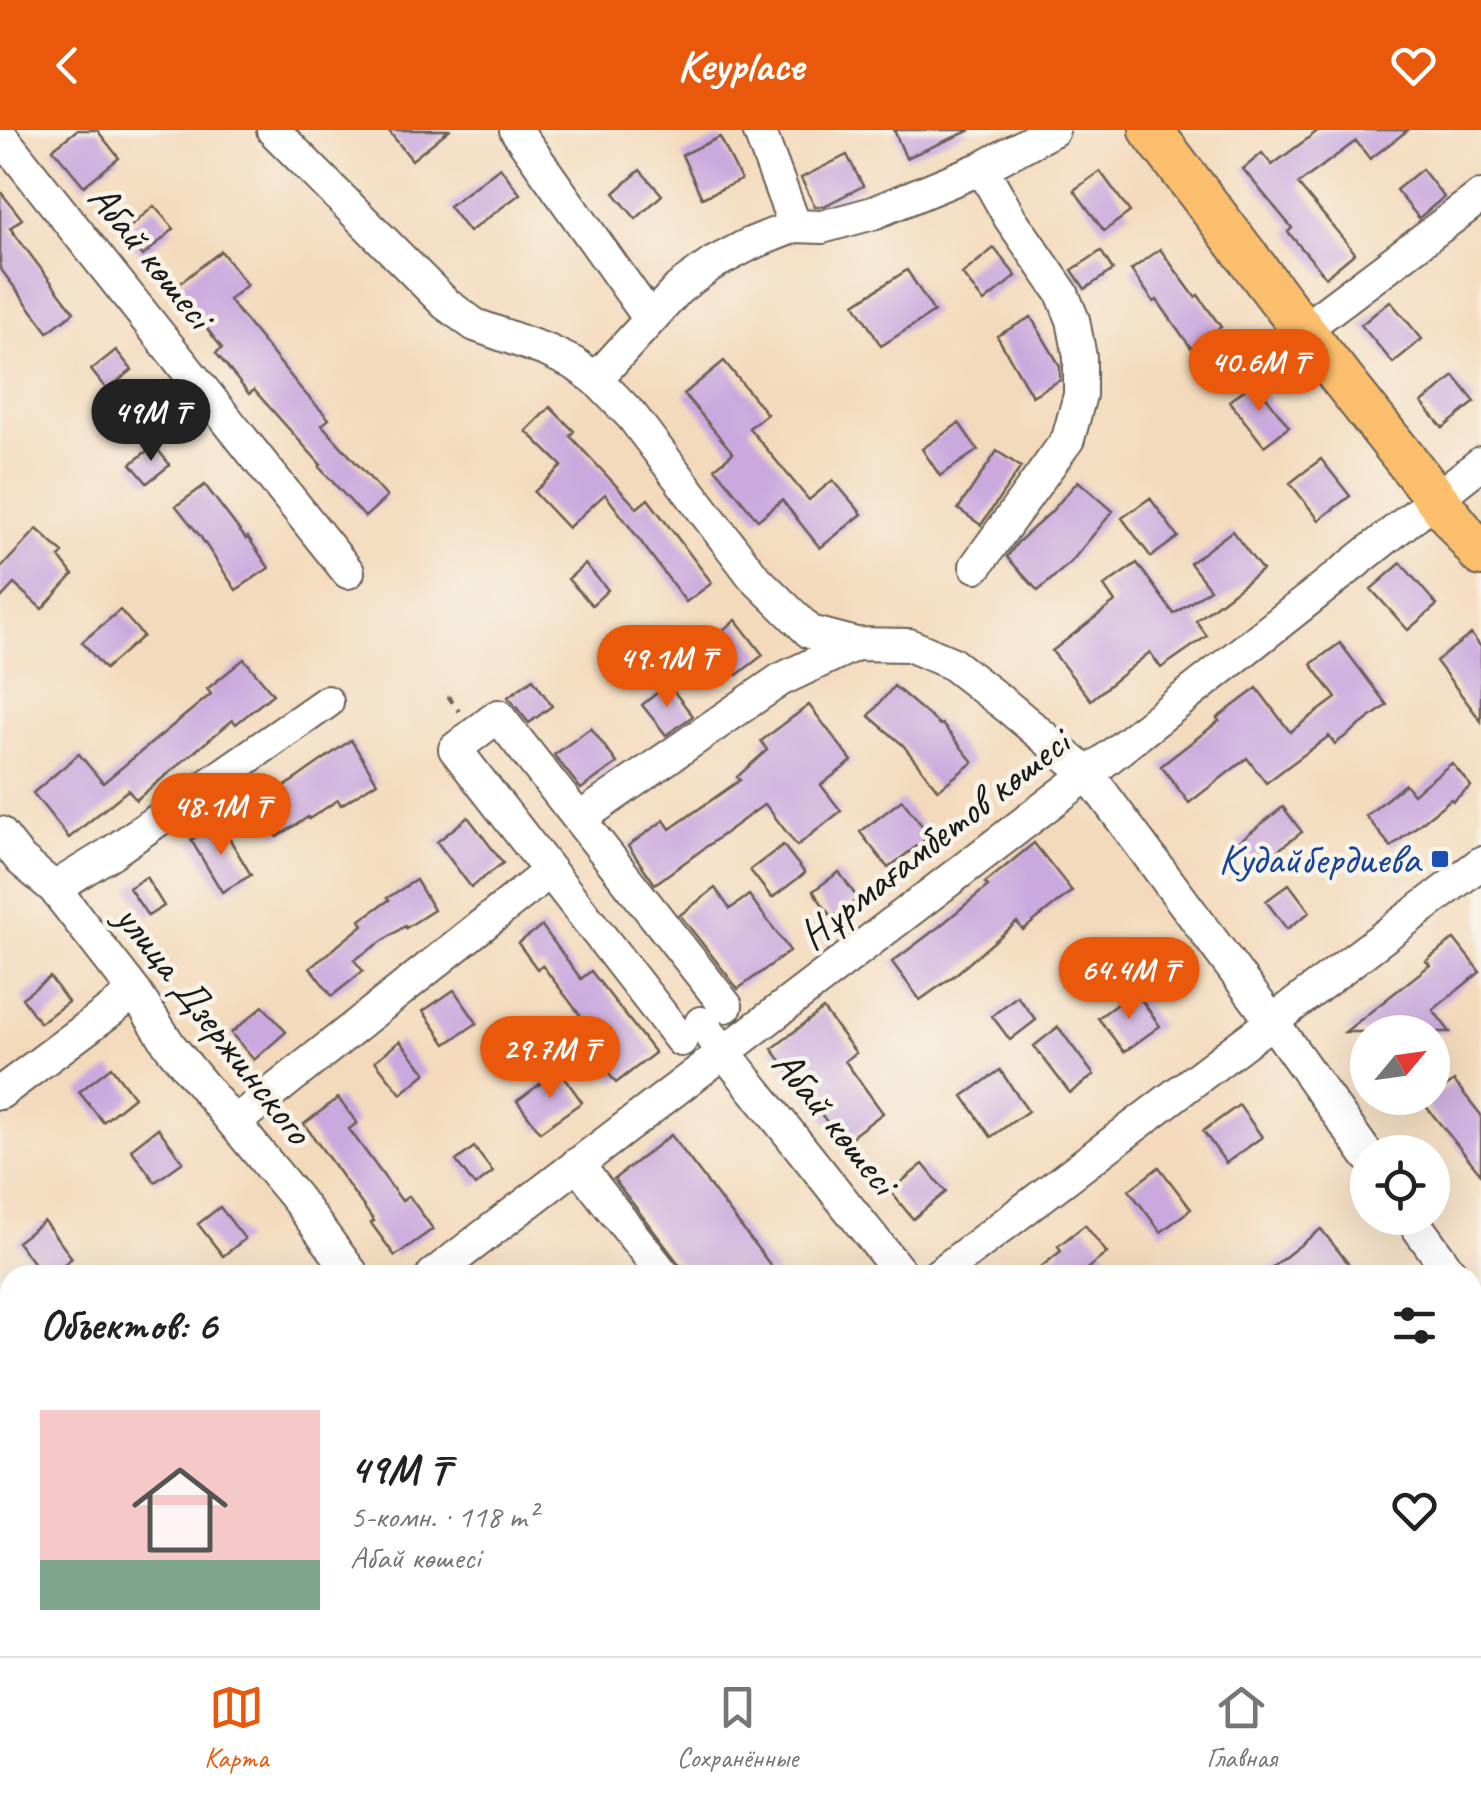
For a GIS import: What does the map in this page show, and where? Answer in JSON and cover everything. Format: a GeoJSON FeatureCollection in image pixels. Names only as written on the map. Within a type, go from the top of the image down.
{"type":"FeatureCollection","features":[{"type":"Feature","properties":{"kind":"main road"},"geometry":{"type":"LineString","coordinates":[[1152,130],[1303,330],[1481,555]]}},
{"type":"Feature","properties":{"kind":"street"},"geometry":{"type":"LineString","coordinates":[[273,130],[446,304],[475,325],[548,351],[596,380],[632,416],[753,576],[810,632],[856,644],[909,645],[951,663],[1088,774],[1353,1135]]}},
{"type":"Feature","properties":{"kind":"street"},"geometry":{"type":"LineString","coordinates":[[516,130],[650,319]]}},
{"type":"Feature","properties":{"kind":"street"},"geometry":{"type":"LineString","coordinates":[[759,130],[795,226]]}},
{"type":"Feature","properties":{"kind":"street"},"geometry":{"type":"LineString","coordinates":[[596,380],[679,288],[712,264],[795,226],[822,227],[872,213],[982,168],[1054,130]]}},
{"type":"Feature","properties":{"kind":"street","name":"Абай көшесі"},"geometry":{"type":"LineString","coordinates":[[0,135],[348,572]]}},
{"type":"Feature","properties":{"kind":"street"},"geometry":{"type":"LineString","coordinates":[[976,566],[1068,439],[1080,394],[1080,356],[1073,320],[1062,293],[1010,218],[982,168]]}},
{"type":"Feature","properties":{"kind":"street"},"geometry":{"type":"LineString","coordinates":[[1303,330],[1481,196]]}},
{"type":"Feature","properties":{"kind":"street","name":"Нұрмағамбетов көшесі"},"geometry":{"type":"LineString","coordinates":[[446,1265],[1088,774],[1481,463]]}},
{"type":"Feature","properties":{"kind":"street"},"geometry":{"type":"LineString","coordinates":[[579,820],[780,680],[856,644]]}},
{"type":"Feature","properties":{"kind":"street"},"geometry":{"type":"LineString","coordinates":[[54,888],[111,853],[326,702]]}},
{"type":"Feature","properties":{"kind":"street"},"geometry":{"type":"LineString","coordinates":[[498,716],[579,820],[703,1023],[550,871],[456,749],[498,716]]}},
{"type":"Feature","properties":{"kind":"street","name":"улица Дзержинского"},"geometry":{"type":"LineString","coordinates":[[0,833],[21,860],[54,888],[135,992],[170,1046],[296,1198],[346,1265]]}},
{"type":"Feature","properties":{"kind":"street"},"geometry":{"type":"LineString","coordinates":[[951,1265],[1481,863]]}},
{"type":"Feature","properties":{"kind":"street"},"geometry":{"type":"LineString","coordinates":[[234,1123],[550,871]]}},
{"type":"Feature","properties":{"kind":"street"},"geometry":{"type":"LineString","coordinates":[[0,1094],[135,992]]}},
{"type":"Feature","properties":{"kind":"street","name":"Абай көшесі"},"geometry":{"type":"LineString","coordinates":[[703,1023],[894,1265]]}},
{"type":"Feature","properties":{"kind":"street"},"geometry":{"type":"LineString","coordinates":[[577,1164],[656,1265]]}},
{"type":"Feature","properties":{"kind":"street"},"geometry":{"type":"LineString","coordinates":[[1423,1235],[1445,1265]]}},
{"type":"Feature","properties":{"kind":"building"},"geometry":{"type":"Polygon","coordinates":[[[77,130],[97,130],[119,158],[84,186],[53,149],[77,130]]]}},
{"type":"Feature","properties":{"kind":"building"},"geometry":{"type":"Polygon","coordinates":[[[388,130],[449,130],[412,160],[388,130]]]}},
{"type":"Feature","properties":{"kind":"building"},"geometry":{"type":"Polygon","coordinates":[[[894,130],[971,130],[906,158],[894,130]]]}},
{"type":"Feature","properties":{"kind":"building"},"geometry":{"type":"Polygon","coordinates":[[[1319,130],[1408,130],[1370,159],[1356,141],[1298,184],[1355,253],[1326,277],[1243,169],[1262,153],[1272,165],[1319,130]]]}},
{"type":"Feature","properties":{"kind":"building"},"geometry":{"type":"Polygon","coordinates":[[[720,137],[741,180],[702,198],[682,155],[720,137]]]}},
{"type":"Feature","properties":{"kind":"building"},"geometry":{"type":"Polygon","coordinates":[[[847,155],[863,186],[815,207],[801,178],[847,155]]]}},
{"type":"Feature","properties":{"kind":"building"},"geometry":{"type":"Polygon","coordinates":[[[500,167],[520,194],[469,232],[449,206],[500,167]]]}},
{"type":"Feature","properties":{"kind":"building"},"geometry":{"type":"Polygon","coordinates":[[[1422,169],[1444,197],[1419,218],[1396,190],[1422,169]]]}},
{"type":"Feature","properties":{"kind":"building"},"geometry":{"type":"Polygon","coordinates":[[[640,170],[662,195],[636,219],[614,193],[640,170]]]}},
{"type":"Feature","properties":{"kind":"building"},"geometry":{"type":"Polygon","coordinates":[[[1100,171],[1130,212],[1104,231],[1074,190],[1100,171]]]}},
{"type":"Feature","properties":{"kind":"building"},"geometry":{"type":"Polygon","coordinates":[[[0,191],[22,219],[10,228],[74,312],[48,332],[0,268],[0,191]]]}},
{"type":"Feature","properties":{"kind":"building"},"geometry":{"type":"Polygon","coordinates":[[[154,206],[174,229],[143,256],[123,233],[154,206]]]}},
{"type":"Feature","properties":{"kind":"building"},"geometry":{"type":"Polygon","coordinates":[[[994,248],[1016,276],[984,302],[962,274],[994,248]]]}},
{"type":"Feature","properties":{"kind":"building"},"geometry":{"type":"Polygon","coordinates":[[[1160,249],[1221,327],[1191,348],[1131,270],[1160,249]]]}},
{"type":"Feature","properties":{"kind":"building"},"geometry":{"type":"Polygon","coordinates":[[[221,251],[247,285],[229,300],[329,419],[322,425],[387,497],[365,517],[254,390],[249,394],[216,353],[222,348],[175,287],[221,251]]]}},
{"type":"Feature","properties":{"kind":"building"},"geometry":{"type":"Polygon","coordinates":[[[1101,251],[1113,270],[1085,289],[1072,270],[1101,251]]]}},
{"type":"Feature","properties":{"kind":"building"},"geometry":{"type":"Polygon","coordinates":[[[907,270],[934,312],[881,346],[855,304],[907,270]]]}},
{"type":"Feature","properties":{"kind":"building"},"geometry":{"type":"Polygon","coordinates":[[[1390,301],[1422,339],[1393,363],[1361,325],[1390,301]]]}},
{"type":"Feature","properties":{"kind":"building"},"geometry":{"type":"Polygon","coordinates":[[[1031,317],[1060,366],[1060,380],[1032,396],[997,336],[1031,317]]]}},
{"type":"Feature","properties":{"kind":"building"},"geometry":{"type":"Polygon","coordinates":[[[116,350],[132,370],[107,390],[91,370],[116,350]]]}},
{"type":"Feature","properties":{"kind":"building"},"geometry":{"type":"Polygon","coordinates":[[[724,361],[767,414],[749,428],[809,500],[833,480],[862,514],[820,548],[782,500],[758,520],[715,468],[733,453],[684,394],[724,361]]]}},
{"type":"Feature","properties":{"kind":"building"},"geometry":{"type":"Polygon","coordinates":[[[1454,376],[1475,402],[1443,428],[1422,403],[1454,376]]]}},
{"type":"Feature","properties":{"kind":"building"},"geometry":{"type":"Polygon","coordinates":[[[1255,382],[1289,427],[1264,446],[1229,401],[1255,382]]]}},
{"type":"Feature","properties":{"kind":"building"},"geometry":{"type":"Polygon","coordinates":[[[550,407],[574,431],[570,436],[637,508],[648,499],[712,583],[686,602],[605,494],[568,528],[534,492],[562,466],[526,431],[550,407]]]}},
{"type":"Feature","properties":{"kind":"building"},"geometry":{"type":"Polygon","coordinates":[[[959,423],[978,450],[940,476],[922,449],[959,423]]]}},
{"type":"Feature","properties":{"kind":"building"},"geometry":{"type":"Polygon","coordinates":[[[154,445],[170,465],[147,483],[131,464],[154,445]]]}},
{"type":"Feature","properties":{"kind":"building"},"geometry":{"type":"Polygon","coordinates":[[[997,451],[1021,467],[981,525],[958,509],[997,451]]]}},
{"type":"Feature","properties":{"kind":"building"},"geometry":{"type":"Polygon","coordinates":[[[1321,459],[1350,496],[1319,520],[1290,483],[1321,459]]]}},
{"type":"Feature","properties":{"kind":"building"},"geometry":{"type":"Polygon","coordinates":[[[1078,481],[1113,511],[1071,562],[1038,591],[1007,557],[1078,481]]]}},
{"type":"Feature","properties":{"kind":"building"},"geometry":{"type":"Polygon","coordinates":[[[205,485],[269,568],[236,590],[176,506],[205,485]]]}},
{"type":"Feature","properties":{"kind":"building"},"geometry":{"type":"Polygon","coordinates":[[[1150,498],[1178,537],[1151,557],[1122,518],[1150,498]]]}},
{"type":"Feature","properties":{"kind":"building"},"geometry":{"type":"Polygon","coordinates":[[[37,529],[63,553],[59,557],[73,575],[42,609],[14,584],[0,599],[0,569],[37,529]]]}},
{"type":"Feature","properties":{"kind":"building"},"geometry":{"type":"Polygon","coordinates":[[[1232,531],[1262,570],[1196,621],[1207,636],[1161,668],[1150,652],[1091,700],[1052,651],[1115,602],[1104,586],[1137,563],[1174,614],[1210,589],[1190,563],[1232,531]]]}},
{"type":"Feature","properties":{"kind":"building"},"geometry":{"type":"Polygon","coordinates":[[[1401,563],[1437,605],[1408,630],[1371,589],[1401,563]]]}},
{"type":"Feature","properties":{"kind":"building"},"geometry":{"type":"Polygon","coordinates":[[[585,564],[608,590],[592,605],[568,579],[585,564]]]}},
{"type":"Feature","properties":{"kind":"building"},"geometry":{"type":"Polygon","coordinates":[[[120,610],[143,636],[105,669],[82,642],[120,610]]]}},
{"type":"Feature","properties":{"kind":"building"},"geometry":{"type":"Polygon","coordinates":[[[736,620],[763,655],[737,675],[710,640],[736,620]]]}},
{"type":"Feature","properties":{"kind":"building"},"geometry":{"type":"Polygon","coordinates":[[[1471,634],[1481,647],[1481,721],[1436,661],[1471,634]]]}},
{"type":"Feature","properties":{"kind":"building"},"geometry":{"type":"Polygon","coordinates":[[[1340,643],[1387,705],[1335,744],[1329,736],[1266,783],[1247,758],[1189,803],[1161,766],[1257,688],[1290,732],[1336,698],[1311,664],[1340,643]]]}},
{"type":"Feature","properties":{"kind":"building"},"geometry":{"type":"Polygon","coordinates":[[[244,659],[273,694],[236,724],[233,720],[136,800],[128,790],[69,838],[33,793],[79,754],[103,783],[211,694],[207,689],[244,659]]]}},
{"type":"Feature","properties":{"kind":"building"},"geometry":{"type":"Polygon","coordinates":[[[533,679],[552,706],[529,723],[508,697],[533,679]]]}},
{"type":"Feature","properties":{"kind":"building"},"geometry":{"type":"Polygon","coordinates":[[[668,684],[693,716],[666,735],[642,705],[668,684]]]}},
{"type":"Feature","properties":{"kind":"building"},"geometry":{"type":"Polygon","coordinates":[[[894,686],[942,724],[973,762],[938,790],[903,745],[869,716],[894,686]]]}},
{"type":"Feature","properties":{"kind":"building"},"geometry":{"type":"Polygon","coordinates":[[[809,705],[852,761],[821,785],[841,811],[797,846],[765,804],[655,884],[628,846],[664,820],[670,829],[740,780],[737,777],[767,750],[761,741],[809,705]]]}},
{"type":"Feature","properties":{"kind":"building"},"geometry":{"type":"Polygon","coordinates":[[[591,728],[617,763],[581,789],[554,755],[591,728]]]}},
{"type":"Feature","properties":{"kind":"building"},"geometry":{"type":"Polygon","coordinates":[[[351,740],[377,782],[341,805],[338,800],[277,837],[257,806],[351,740]]]}},
{"type":"Feature","properties":{"kind":"building"},"geometry":{"type":"Polygon","coordinates":[[[1452,763],[1471,786],[1391,847],[1366,816],[1405,784],[1413,794],[1452,763]]]}},
{"type":"Feature","properties":{"kind":"building"},"geometry":{"type":"Polygon","coordinates":[[[902,800],[930,836],[888,868],[860,832],[902,800]]]}},
{"type":"Feature","properties":{"kind":"building"},"geometry":{"type":"Polygon","coordinates":[[[1283,807],[1302,832],[1256,867],[1237,843],[1283,807]]]}},
{"type":"Feature","properties":{"kind":"building"},"geometry":{"type":"Polygon","coordinates":[[[468,817],[503,863],[471,887],[437,842],[468,817]]]}},
{"type":"Feature","properties":{"kind":"building"},"geometry":{"type":"Polygon","coordinates":[[[220,823],[251,875],[222,892],[191,840],[220,823]]]}},
{"type":"Feature","properties":{"kind":"building"},"geometry":{"type":"Polygon","coordinates":[[[1034,843],[1072,891],[1023,930],[1017,922],[920,1000],[892,962],[988,886],[985,883],[1034,843]]]}},
{"type":"Feature","properties":{"kind":"building"},"geometry":{"type":"Polygon","coordinates":[[[783,845],[805,873],[772,898],[750,870],[783,845]]]}},
{"type":"Feature","properties":{"kind":"building"},"geometry":{"type":"Polygon","coordinates":[[[839,872],[858,899],[832,918],[813,891],[839,872]]]}},
{"type":"Feature","properties":{"kind":"building"},"geometry":{"type":"Polygon","coordinates":[[[146,877],[164,906],[148,916],[129,888],[146,877]]]}},
{"type":"Feature","properties":{"kind":"building"},"geometry":{"type":"Polygon","coordinates":[[[416,880],[434,910],[354,960],[363,971],[332,996],[310,968],[363,925],[360,920],[416,880]]]}},
{"type":"Feature","properties":{"kind":"building"},"geometry":{"type":"Polygon","coordinates":[[[1289,884],[1310,912],[1287,929],[1266,901],[1289,884]]]}},
{"type":"Feature","properties":{"kind":"building"},"geometry":{"type":"Polygon","coordinates":[[[715,888],[730,909],[749,895],[790,951],[738,989],[680,915],[715,888]]]}},
{"type":"Feature","properties":{"kind":"building"},"geometry":{"type":"Polygon","coordinates":[[[542,926],[581,979],[591,971],[655,1053],[616,1083],[586,1044],[596,1036],[542,965],[537,969],[518,943],[542,926]]]}},
{"type":"Feature","properties":{"kind":"building"},"geometry":{"type":"Polygon","coordinates":[[[1454,939],[1480,972],[1433,1010],[1437,1015],[1367,1015],[1430,965],[1426,961],[1454,939]]]}},
{"type":"Feature","properties":{"kind":"building"},"geometry":{"type":"Polygon","coordinates":[[[50,977],[68,1002],[40,1023],[22,998],[50,977]]]}},
{"type":"Feature","properties":{"kind":"building"},"geometry":{"type":"Polygon","coordinates":[[[454,990],[477,1023],[446,1044],[423,1011],[454,990]]]}},
{"type":"Feature","properties":{"kind":"building"},"geometry":{"type":"Polygon","coordinates":[[[1135,991],[1160,1026],[1124,1052],[1098,1018],[1135,991]]]}},
{"type":"Feature","properties":{"kind":"building"},"geometry":{"type":"Polygon","coordinates":[[[1017,996],[1036,1020],[1010,1040],[992,1016],[1017,996]]]}},
{"type":"Feature","properties":{"kind":"building"},"geometry":{"type":"Polygon","coordinates":[[[263,1006],[286,1032],[254,1060],[231,1033],[263,1006]]]}},
{"type":"Feature","properties":{"kind":"building"},"geometry":{"type":"Polygon","coordinates":[[[823,1009],[856,1053],[845,1061],[883,1113],[843,1143],[772,1049],[823,1009]]]}},
{"type":"Feature","properties":{"kind":"building"},"geometry":{"type":"Polygon","coordinates":[[[1058,1027],[1094,1075],[1070,1093],[1034,1046],[1058,1027]]]}},
{"type":"Feature","properties":{"kind":"building"},"geometry":{"type":"Polygon","coordinates":[[[400,1041],[426,1073],[401,1094],[375,1061],[400,1041]]]}},
{"type":"Feature","properties":{"kind":"building"},"geometry":{"type":"Polygon","coordinates":[[[111,1067],[134,1097],[103,1122],[79,1092],[111,1067]]]}},
{"type":"Feature","properties":{"kind":"building"},"geometry":{"type":"Polygon","coordinates":[[[559,1070],[582,1102],[540,1132],[517,1101],[559,1070]]]}},
{"type":"Feature","properties":{"kind":"building"},"geometry":{"type":"Polygon","coordinates":[[[1000,1070],[1028,1111],[991,1137],[963,1096],[1000,1070]]]}},
{"type":"Feature","properties":{"kind":"building"},"geometry":{"type":"Polygon","coordinates":[[[1454,1081],[1481,1115],[1481,1174],[1433,1115],[1450,1115],[1450,1084],[1454,1081]]]}},
{"type":"Feature","properties":{"kind":"building"},"geometry":{"type":"Polygon","coordinates":[[[338,1098],[357,1123],[349,1129],[402,1201],[409,1196],[433,1229],[395,1256],[304,1124],[338,1098]]]}},
{"type":"Feature","properties":{"kind":"building"},"geometry":{"type":"Polygon","coordinates":[[[1239,1105],[1262,1137],[1226,1163],[1203,1131],[1239,1105]]]}},
{"type":"Feature","properties":{"kind":"building"},"geometry":{"type":"Polygon","coordinates":[[[158,1128],[183,1162],[155,1182],[131,1149],[158,1128]]]}},
{"type":"Feature","properties":{"kind":"building"},"geometry":{"type":"Polygon","coordinates":[[[671,1135],[770,1265],[680,1265],[614,1179],[671,1135]]]}},
{"type":"Feature","properties":{"kind":"building"},"geometry":{"type":"Polygon","coordinates":[[[474,1147],[493,1172],[475,1186],[456,1161],[474,1147]]]}},
{"type":"Feature","properties":{"kind":"building"},"geometry":{"type":"Polygon","coordinates":[[[923,1164],[946,1192],[913,1219],[890,1191],[923,1164]]]}},
{"type":"Feature","properties":{"kind":"building"},"geometry":{"type":"Polygon","coordinates":[[[1159,1167],[1191,1209],[1161,1232],[1129,1190],[1159,1167]]]}},
{"type":"Feature","properties":{"kind":"building"},"geometry":{"type":"Polygon","coordinates":[[[220,1207],[245,1239],[223,1256],[198,1224],[220,1207]]]}},
{"type":"Feature","properties":{"kind":"building"},"geometry":{"type":"Polygon","coordinates":[[[44,1221],[72,1258],[63,1265],[35,1265],[17,1242],[44,1221]]]}},
{"type":"Feature","properties":{"kind":"building"},"geometry":{"type":"Polygon","coordinates":[[[1085,1225],[1107,1253],[1092,1265],[1044,1265],[1061,1251],[1058,1246],[1085,1225]]]}},
{"type":"Feature","properties":{"kind":"building"},"geometry":{"type":"Polygon","coordinates":[[[1321,1229],[1349,1265],[1275,1265],[1321,1229]]]}},
{"type":"Feature","properties":{"kind":"place","name":"Кудайбердиева"},"geometry":{"type":"Point","coordinates":[1440,859]}}]}
